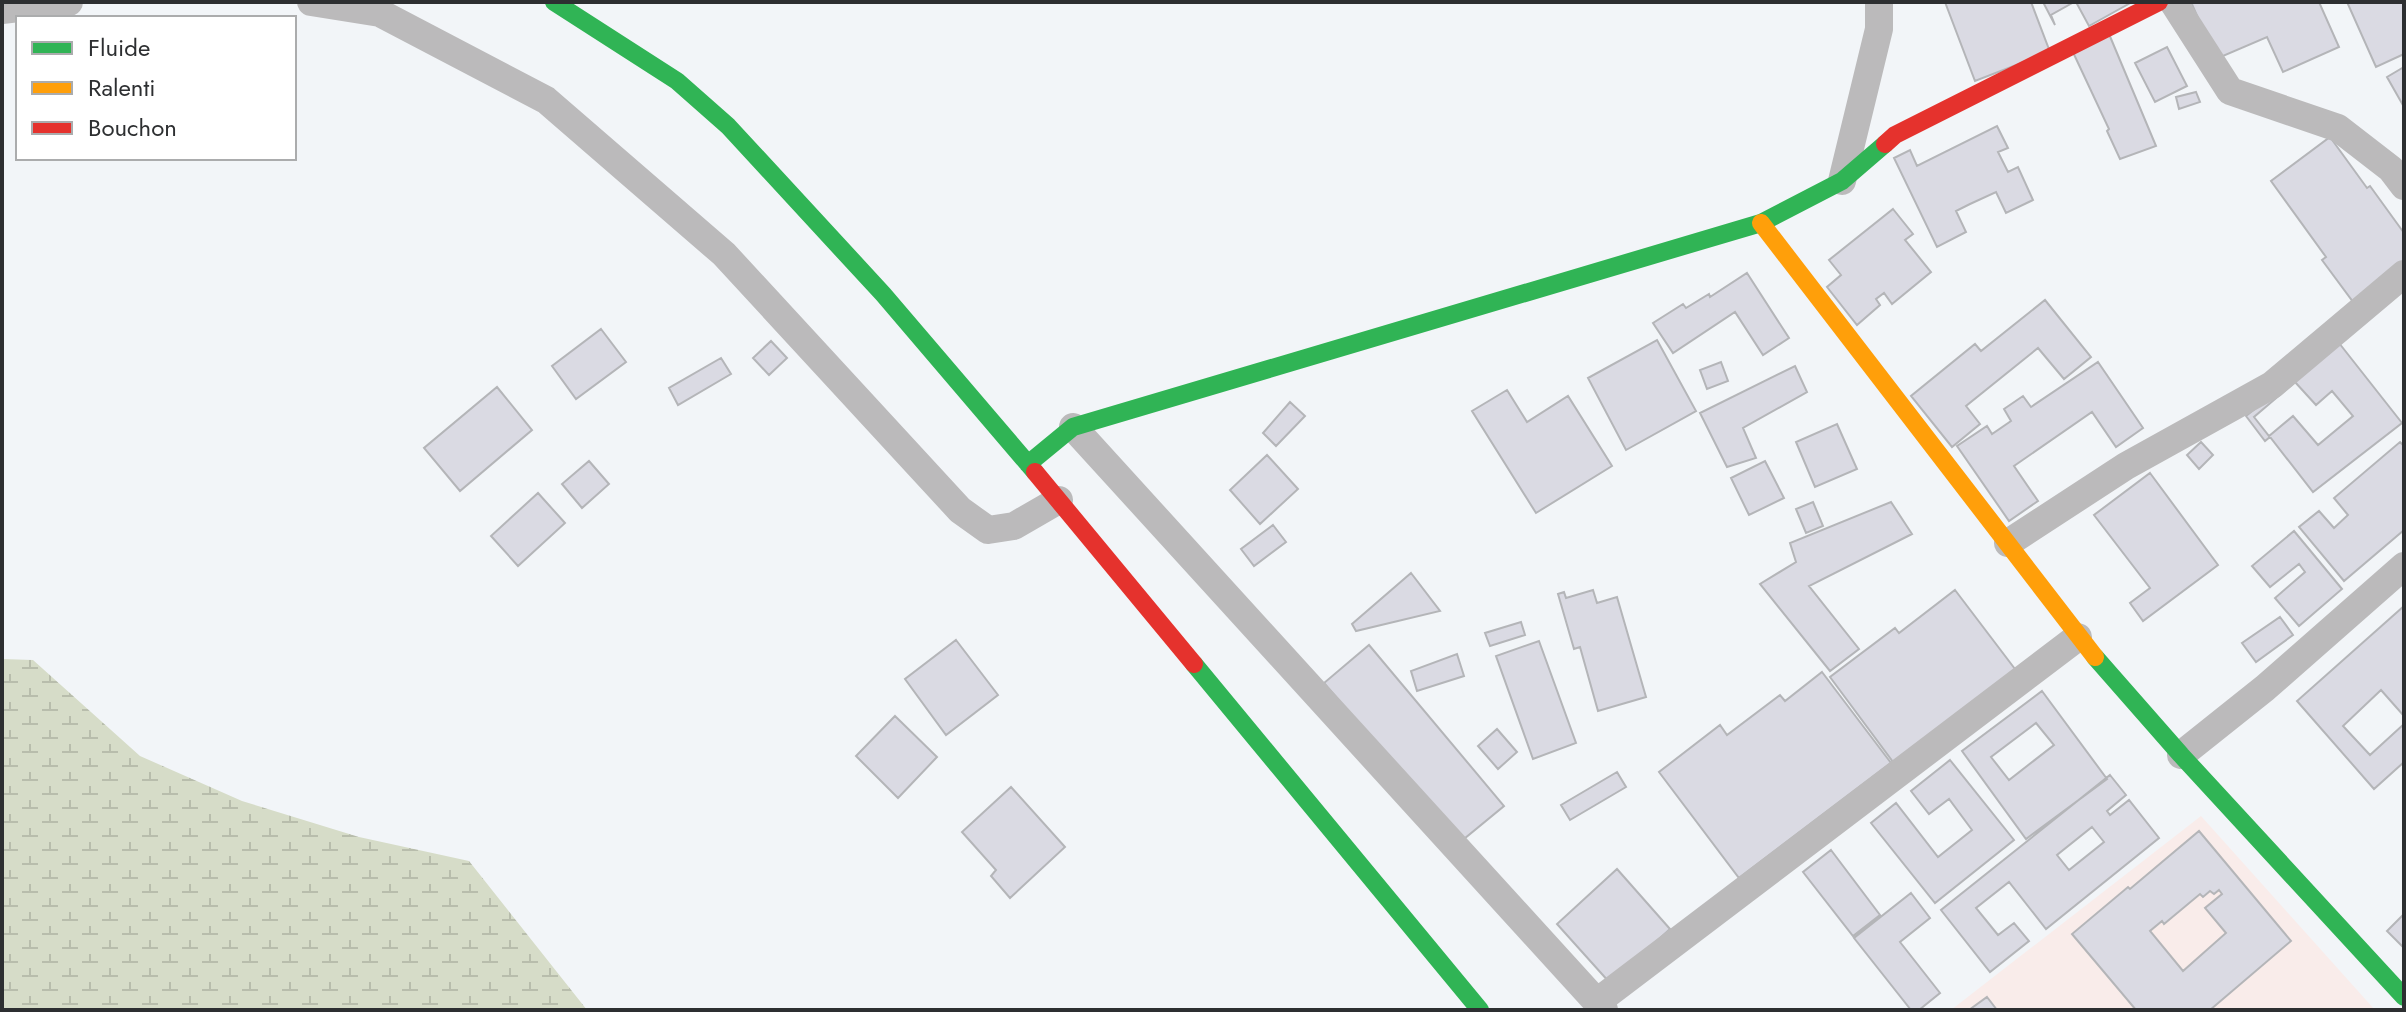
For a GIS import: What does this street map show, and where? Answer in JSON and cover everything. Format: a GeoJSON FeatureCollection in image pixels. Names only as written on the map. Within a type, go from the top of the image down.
{"type":"FeatureCollection","features":[{"type":"Feature","properties":{"kind":"street"},"geometry":{"type":"LineString","coordinates":[[2,10],[69,2]]}},
{"type":"Feature","properties":{"kind":"street"},"geometry":{"type":"LineString","coordinates":[[311,2],[380,13],[546,100],[724,254],[960,510],[988,530],[1014,526],[1059,500]]}},
{"type":"Feature","properties":{"kind":"street"},"geometry":{"type":"LineString","coordinates":[[554,2],[677,81],[728,126],[883,294],[1059,500],[1480,1010]]}},
{"type":"Feature","properties":{"kind":"street"},"geometry":{"type":"LineString","coordinates":[[1842,181],[1879,29],[1879,2]]}},
{"type":"Feature","properties":{"kind":"street"},"geometry":{"type":"LineString","coordinates":[[1028,464],[1073,427],[1761,223],[1842,181],[1895,135],[2159,2]]}},
{"type":"Feature","properties":{"kind":"street"},"geometry":{"type":"LineString","coordinates":[[2173,2],[2230,91],[2338,128],[2400,172]]}},
{"type":"Feature","properties":{"kind":"street"},"geometry":{"type":"LineString","coordinates":[[1761,223],[2078,637],[2181,755],[2404,997]]}},
{"type":"Feature","properties":{"kind":"street"},"geometry":{"type":"LineString","coordinates":[[2008,543],[2126,466],[2272,385],[2404,274]]}},
{"type":"Feature","properties":{"kind":"street"},"geometry":{"type":"LineString","coordinates":[[1073,427],[1601,1006],[2078,637]]}},
{"type":"Feature","properties":{"kind":"street"},"geometry":{"type":"LineString","coordinates":[[2181,755],[2265,688],[2404,566]]}},
{"type":"Feature","properties":{"kind":"shaded area"},"geometry":{"type":"Polygon","coordinates":[[[2201,816],[2375,1010],[1951,1010],[2201,816]]]}},
{"type":"Feature","properties":{"kind":"green space"},"geometry":{"type":"Polygon","coordinates":[[[2,659],[33,660],[140,756],[242,801],[359,837],[469,861],[587,1010],[2,1010],[2,659]]]}},
{"type":"Feature","properties":{"kind":"building"},"geometry":{"type":"Polygon","coordinates":[[[1945,2],[2031,2],[2050,52],[1975,81],[1945,2]]]}},
{"type":"Feature","properties":{"kind":"building"},"geometry":{"type":"Polygon","coordinates":[[[2043,2],[2074,2],[2051,15],[2055,25],[2043,2]]]}},
{"type":"Feature","properties":{"kind":"building"},"geometry":{"type":"Polygon","coordinates":[[[2076,2],[2132,2],[2089,26],[2076,2]]]}},
{"type":"Feature","properties":{"kind":"building"},"geometry":{"type":"Polygon","coordinates":[[[2191,2],[2319,2],[2339,47],[2283,72],[2267,37],[2216,59],[2191,2]]]}},
{"type":"Feature","properties":{"kind":"building"},"geometry":{"type":"Polygon","coordinates":[[[2347,2],[2404,2],[2404,54],[2376,67],[2347,2]]]}},
{"type":"Feature","properties":{"kind":"building"},"geometry":{"type":"Polygon","coordinates":[[[2109,34],[2156,146],[2120,159],[2071,48],[2109,34]]]}},
{"type":"Feature","properties":{"kind":"building"},"geometry":{"type":"Polygon","coordinates":[[[2167,47],[2187,86],[2155,102],[2135,63],[2167,47]]]}},
{"type":"Feature","properties":{"kind":"building"},"geometry":{"type":"Polygon","coordinates":[[[2404,67],[2404,107],[2387,77],[2404,67]]]}},
{"type":"Feature","properties":{"kind":"building"},"geometry":{"type":"Polygon","coordinates":[[[2196,92],[2200,102],[2179,109],[2176,97],[2196,92]]]}},
{"type":"Feature","properties":{"kind":"building"},"geometry":{"type":"Polygon","coordinates":[[[1997,126],[2008,148],[1998,152],[2008,172],[2018,167],[2033,200],[2006,213],[1996,192],[1970,204],[1956,211],[1966,232],[1937,247],[1894,158],[1910,150],[1917,166],[1997,126]]]}},
{"type":"Feature","properties":{"kind":"building"},"geometry":{"type":"Polygon","coordinates":[[[2330,137],[2404,233],[2404,289],[2365,318],[2322,260],[2326,257],[2271,181],[2330,137]]]}},
{"type":"Feature","properties":{"kind":"building"},"geometry":{"type":"Polygon","coordinates":[[[1893,209],[1913,234],[1905,240],[1931,272],[1892,304],[1884,293],[1876,299],[1880,305],[1857,325],[1827,287],[1841,275],[1829,260],[1893,209]]]}},
{"type":"Feature","properties":{"kind":"building"},"geometry":{"type":"Polygon","coordinates":[[[1747,273],[1789,338],[1763,355],[1735,312],[1673,353],[1653,323],[1683,304],[1686,308],[1709,294],[1710,297],[1747,273]]]}},
{"type":"Feature","properties":{"kind":"building"},"geometry":{"type":"Polygon","coordinates":[[[2045,300],[2091,357],[2064,379],[2038,348],[1966,406],[1980,424],[1952,447],[1911,396],[1975,344],[1981,351],[2045,300]]]}},
{"type":"Feature","properties":{"kind":"building"},"geometry":{"type":"Polygon","coordinates":[[[601,329],[626,362],[576,399],[552,366],[601,329]]]}},
{"type":"Feature","properties":{"kind":"building"},"geometry":{"type":"Polygon","coordinates":[[[1657,340],[1696,411],[1626,450],[1588,378],[1657,340]]]}},
{"type":"Feature","properties":{"kind":"building"},"geometry":{"type":"Polygon","coordinates":[[[771,341],[787,358],[769,375],[753,358],[771,341]]]}},
{"type":"Feature","properties":{"kind":"building"},"geometry":{"type":"Polygon","coordinates":[[[2339,343],[2402,423],[2313,492],[2270,437],[2265,441],[2246,416],[2339,343]],[[2295,382],[2254,417],[2269,436],[2293,416],[2318,445],[2353,416],[2332,391],[2316,405],[2295,382]]]}},
{"type":"Feature","properties":{"kind":"building"},"geometry":{"type":"Polygon","coordinates":[[[721,358],[731,374],[678,405],[669,388],[721,358]]]}},
{"type":"Feature","properties":{"kind":"building"},"geometry":{"type":"Polygon","coordinates":[[[1721,362],[1728,381],[1707,389],[1700,370],[1721,362]]]}},
{"type":"Feature","properties":{"kind":"building"},"geometry":{"type":"Polygon","coordinates":[[[2098,362],[2143,428],[2116,447],[2092,412],[2014,466],[2038,501],[2009,521],[1957,446],[1987,426],[1992,434],[2011,421],[2004,409],[2023,396],[2031,407],[2098,362]]]}},
{"type":"Feature","properties":{"kind":"building"},"geometry":{"type":"Polygon","coordinates":[[[1795,366],[1807,392],[1743,428],[1756,458],[1727,467],[1700,413],[1795,366]]]}},
{"type":"Feature","properties":{"kind":"building"},"geometry":{"type":"Polygon","coordinates":[[[497,387],[532,430],[460,491],[424,448],[497,387]]]}},
{"type":"Feature","properties":{"kind":"building"},"geometry":{"type":"Polygon","coordinates":[[[1507,390],[1527,422],[1568,396],[1612,466],[1536,513],[1472,411],[1507,390]]]}},
{"type":"Feature","properties":{"kind":"building"},"geometry":{"type":"Polygon","coordinates":[[[1290,402],[1305,416],[1276,446],[1263,433],[1290,402]]]}},
{"type":"Feature","properties":{"kind":"building"},"geometry":{"type":"Polygon","coordinates":[[[1837,424],[1857,469],[1815,487],[1796,442],[1837,424]]]}},
{"type":"Feature","properties":{"kind":"building"},"geometry":{"type":"Polygon","coordinates":[[[2201,442],[2213,455],[2199,469],[2187,455],[2201,442]]]}},
{"type":"Feature","properties":{"kind":"building"},"geometry":{"type":"Polygon","coordinates":[[[2400,442],[2404,446],[2404,530],[2344,581],[2299,527],[2319,511],[2334,528],[2348,515],[2334,498],[2400,442]]]}},
{"type":"Feature","properties":{"kind":"building"},"geometry":{"type":"Polygon","coordinates":[[[1267,455],[1298,489],[1260,524],[1230,490],[1267,455]]]}},
{"type":"Feature","properties":{"kind":"building"},"geometry":{"type":"Polygon","coordinates":[[[589,461],[609,484],[582,508],[562,484],[589,461]]]}},
{"type":"Feature","properties":{"kind":"building"},"geometry":{"type":"Polygon","coordinates":[[[1765,461],[1784,498],[1749,515],[1731,478],[1765,461]]]}},
{"type":"Feature","properties":{"kind":"building"},"geometry":{"type":"Polygon","coordinates":[[[2150,473],[2218,565],[2143,621],[2130,603],[2150,588],[2094,515],[2150,473]]]}},
{"type":"Feature","properties":{"kind":"building"},"geometry":{"type":"Polygon","coordinates":[[[538,493],[565,523],[518,566],[491,536],[538,493]]]}},
{"type":"Feature","properties":{"kind":"building"},"geometry":{"type":"Polygon","coordinates":[[[1813,502],[1823,526],[1806,533],[1796,509],[1813,502]]]}},
{"type":"Feature","properties":{"kind":"building"},"geometry":{"type":"Polygon","coordinates":[[[1891,502],[1912,534],[1809,586],[1859,649],[1830,671],[1760,584],[1796,562],[1790,543],[1891,502]]]}},
{"type":"Feature","properties":{"kind":"building"},"geometry":{"type":"Polygon","coordinates":[[[1273,525],[1286,542],[1254,566],[1241,549],[1273,525]]]}},
{"type":"Feature","properties":{"kind":"building"},"geometry":{"type":"Polygon","coordinates":[[[2294,531],[2342,589],[2299,626],[2275,598],[2305,572],[2299,564],[2270,587],[2252,566],[2294,531]]]}},
{"type":"Feature","properties":{"kind":"building"},"geometry":{"type":"Polygon","coordinates":[[[1411,573],[1440,611],[1356,631],[1352,624],[1411,573]]]}},
{"type":"Feature","properties":{"kind":"building"},"geometry":{"type":"Polygon","coordinates":[[[1593,590],[1597,603],[1617,597],[1646,697],[1598,711],[1580,647],[1574,649],[1558,594],[1564,592],[1566,598],[1593,590]]]}},
{"type":"Feature","properties":{"kind":"building"},"geometry":{"type":"Polygon","coordinates":[[[1955,590],[2018,673],[1896,766],[1830,677],[1895,628],[1899,633],[1955,590]]]}},
{"type":"Feature","properties":{"kind":"building"},"geometry":{"type":"Polygon","coordinates":[[[2404,606],[2404,716],[2381,690],[2343,726],[2370,755],[2404,724],[2404,762],[2374,789],[2297,701],[2404,606]]]}},
{"type":"Feature","properties":{"kind":"building"},"geometry":{"type":"Polygon","coordinates":[[[2280,617],[2293,635],[2256,662],[2242,643],[2280,617]]]}},
{"type":"Feature","properties":{"kind":"building"},"geometry":{"type":"Polygon","coordinates":[[[1521,622],[1525,635],[1490,646],[1485,633],[1521,622]]]}},
{"type":"Feature","properties":{"kind":"building"},"geometry":{"type":"Polygon","coordinates":[[[956,640],[998,695],[946,735],[905,679],[956,640]]]}},
{"type":"Feature","properties":{"kind":"building"},"geometry":{"type":"Polygon","coordinates":[[[1539,641],[1576,743],[1533,759],[1496,656],[1539,641]]]}},
{"type":"Feature","properties":{"kind":"building"},"geometry":{"type":"Polygon","coordinates":[[[1369,645],[1504,806],[1459,843],[1324,683],[1369,645]]]}},
{"type":"Feature","properties":{"kind":"building"},"geometry":{"type":"Polygon","coordinates":[[[1457,654],[1464,676],[1417,691],[1411,671],[1457,654]]]}},
{"type":"Feature","properties":{"kind":"building"},"geometry":{"type":"Polygon","coordinates":[[[1822,672],[1891,763],[1739,878],[1659,772],[1720,725],[1727,735],[1780,695],[1785,701],[1822,672]]]}},
{"type":"Feature","properties":{"kind":"building"},"geometry":{"type":"Polygon","coordinates":[[[2042,691],[2107,779],[2026,839],[1962,751],[2042,691]],[[2036,723],[1991,757],[2009,780],[2054,745],[2036,723]]]}},
{"type":"Feature","properties":{"kind":"building"},"geometry":{"type":"Polygon","coordinates":[[[895,716],[937,757],[898,798],[856,756],[895,716]]]}},
{"type":"Feature","properties":{"kind":"building"},"geometry":{"type":"Polygon","coordinates":[[[1497,729],[1517,752],[1498,769],[1478,746],[1497,729]]]}},
{"type":"Feature","properties":{"kind":"building"},"geometry":{"type":"Polygon","coordinates":[[[1950,760],[2014,840],[1935,903],[1871,823],[1896,803],[1938,857],[1972,830],[1949,799],[1929,814],[1911,791],[1950,760]]]}},
{"type":"Feature","properties":{"kind":"building"},"geometry":{"type":"Polygon","coordinates":[[[1617,772],[1626,787],[1570,820],[1561,805],[1617,772]]]}},
{"type":"Feature","properties":{"kind":"building"},"geometry":{"type":"Polygon","coordinates":[[[2110,775],[2126,795],[2107,811],[2110,815],[2129,800],[2159,838],[2046,929],[2009,882],[1976,908],[1998,935],[2014,923],[2029,941],[1990,972],[1941,910],[2110,775]],[[2092,827],[2057,855],[2069,870],[2104,842],[2092,827]]]}},
{"type":"Feature","properties":{"kind":"building"},"geometry":{"type":"Polygon","coordinates":[[[1011,787],[1065,847],[1010,898],[991,876],[996,870],[962,832],[1011,787]]]}},
{"type":"Feature","properties":{"kind":"building"},"geometry":{"type":"Polygon","coordinates":[[[2199,831],[2291,941],[2210,1010],[2136,1010],[2072,934],[2128,887],[2130,889],[2199,831]],[[2219,890],[2214,894],[2210,891],[2203,897],[2200,894],[2164,924],[2162,921],[2150,931],[2183,971],[2226,933],[2205,908],[2222,894],[2219,890]]]}},
{"type":"Feature","properties":{"kind":"building"},"geometry":{"type":"Polygon","coordinates":[[[1831,850],[1880,915],[1853,936],[1803,872],[1831,850]]]}},
{"type":"Feature","properties":{"kind":"building"},"geometry":{"type":"Polygon","coordinates":[[[1617,869],[1670,929],[1610,983],[1557,924],[1617,869]]]}},
{"type":"Feature","properties":{"kind":"building"},"geometry":{"type":"Polygon","coordinates":[[[1911,893],[1930,918],[1900,942],[1940,993],[1919,1010],[1911,1010],[1854,938],[1911,893]]]}},
{"type":"Feature","properties":{"kind":"building"},"geometry":{"type":"Polygon","coordinates":[[[2404,914],[2404,948],[2387,931],[2404,914]]]}},
{"type":"Feature","properties":{"kind":"building"},"geometry":{"type":"Polygon","coordinates":[[[1987,997],[1997,1010],[1969,1010],[1987,997]]]}},
{"type":"Feature","properties":{"kind":"traffic: fast"},"geometry":{"type":"LineString","coordinates":[[554,2],[677,81],[728,126],[883,294],[1035,472]]}},
{"type":"Feature","properties":{"kind":"traffic: fast"},"geometry":{"type":"LineString","coordinates":[[1028,464],[1073,427],[1761,223],[1842,181],[1885,144]]}},
{"type":"Feature","properties":{"kind":"traffic: fast"},"geometry":{"type":"LineString","coordinates":[[2095,657],[2404,997]]}},
{"type":"Feature","properties":{"kind":"traffic: fast"},"geometry":{"type":"LineString","coordinates":[[1194,664],[1480,1010]]}},
{"type":"Feature","properties":{"kind":"traffic: slow"},"geometry":{"type":"LineString","coordinates":[[1761,223],[2095,657]]}},
{"type":"Feature","properties":{"kind":"traffic: jam"},"geometry":{"type":"LineString","coordinates":[[1885,144],[1895,135],[2159,2]]}},
{"type":"Feature","properties":{"kind":"traffic: jam"},"geometry":{"type":"LineString","coordinates":[[1035,472],[1194,664]]}}]}
